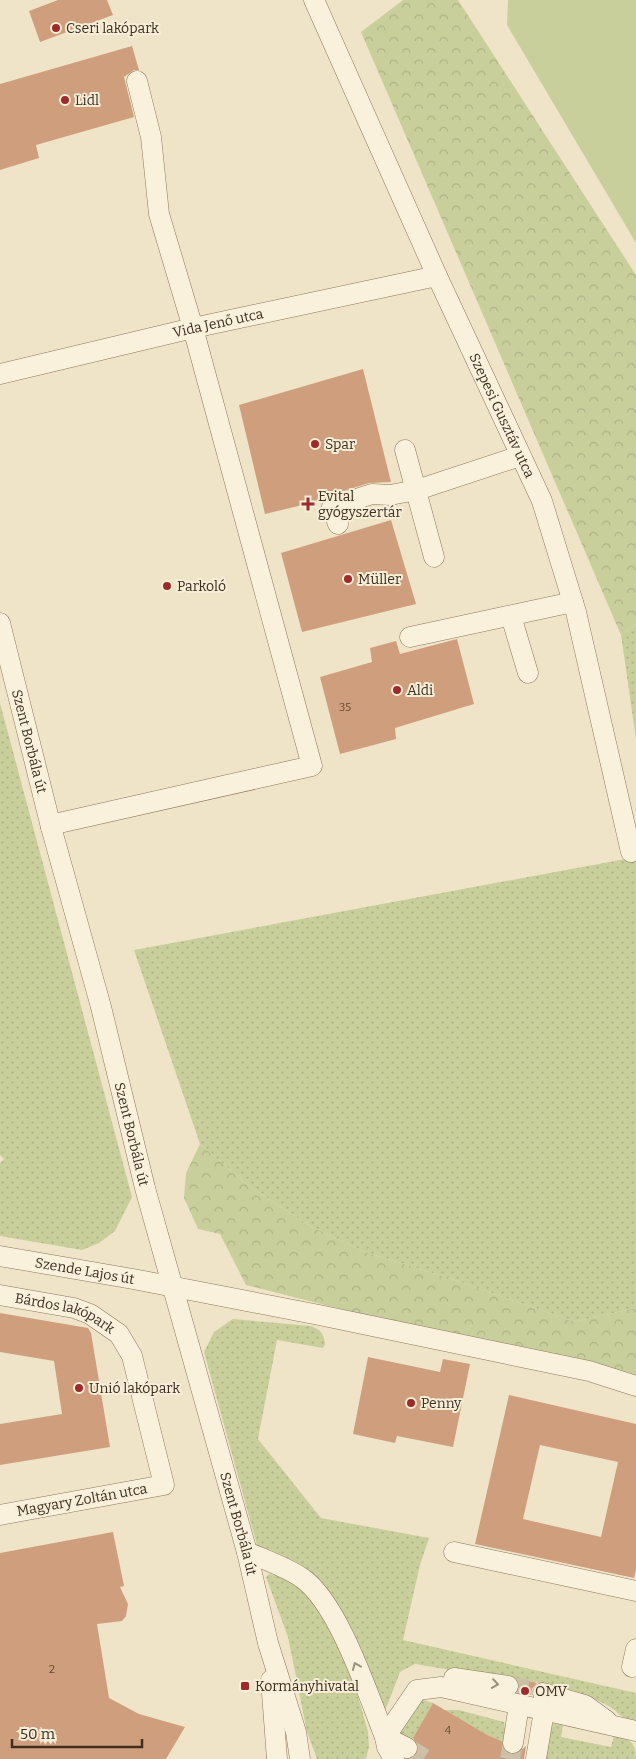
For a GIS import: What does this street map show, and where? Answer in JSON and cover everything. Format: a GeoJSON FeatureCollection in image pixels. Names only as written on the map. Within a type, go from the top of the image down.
{"type":"FeatureCollection","features":[{"type":"Feature","properties":{"kind":"street","name":"Szepesi Gusztáv utca"},"geometry":{"type":"LineString","coordinates":[[314,0],[437,276],[542,501],[573,602],[631,852]]}},
{"type":"Feature","properties":{"kind":"street"},"geometry":{"type":"LineString","coordinates":[[51,827],[59,823],[312,766],[193,328],[159,214],[151,136],[137,81]]}},
{"type":"Feature","properties":{"kind":"street","name":"Vida Jenő utca"},"geometry":{"type":"LineString","coordinates":[[0,374],[193,328],[437,276]]}},
{"type":"Feature","properties":{"kind":"street"},"geometry":{"type":"LineString","coordinates":[[405,450],[434,557]]}},
{"type":"Feature","properties":{"kind":"street"},"geometry":{"type":"LineString","coordinates":[[338,524],[332,507],[372,494],[390,495],[417,490],[520,456]]}},
{"type":"Feature","properties":{"kind":"street"},"geometry":{"type":"LineString","coordinates":[[410,637],[573,602]]}},
{"type":"Feature","properties":{"kind":"street"},"geometry":{"type":"LineString","coordinates":[[511,616],[528,673]]}},
{"type":"Feature","properties":{"kind":"street","name":"Szent Borbála út"},"geometry":{"type":"LineString","coordinates":[[0,623],[51,827],[101,1007],[171,1287],[246,1552],[268,1643],[296,1732],[300,1759]]}},
{"type":"Feature","properties":{"kind":"street","name":"Szende Lajos út"},"geometry":{"type":"LineString","coordinates":[[0,1256],[171,1287],[589,1371],[636,1386]]}},
{"type":"Feature","properties":{"kind":"street","name":"Bárdos lakópark"},"geometry":{"type":"LineString","coordinates":[[0,1295],[74,1308],[90,1314],[119,1334],[132,1356],[164,1485]]}},
{"type":"Feature","properties":{"kind":"street","name":"Magyary Zoltán utca"},"geometry":{"type":"LineString","coordinates":[[0,1515],[164,1485]]}},
{"type":"Feature","properties":{"kind":"street"},"geometry":{"type":"LineString","coordinates":[[246,1552],[302,1578],[317,1591],[334,1614],[391,1750]]}},
{"type":"Feature","properties":{"kind":"street"},"geometry":{"type":"LineString","coordinates":[[454,1552],[636,1591]]}},
{"type":"Feature","properties":{"kind":"street","name":"Szent Borbála út"},"geometry":{"type":"LineString","coordinates":[[268,1643],[274,1753]]}},
{"type":"Feature","properties":{"kind":"street"},"geometry":{"type":"LineString","coordinates":[[391,1750],[417,1690],[437,1676],[508,1686]]}},
{"type":"Feature","properties":{"kind":"street"},"geometry":{"type":"LineString","coordinates":[[417,1690],[441,1687],[534,1704],[586,1705],[612,1725],[636,1730]]}},
{"type":"Feature","properties":{"kind":"street"},"geometry":{"type":"LineString","coordinates":[[517,1744],[534,1704]]}},
{"type":"Feature","properties":{"kind":"street"},"geometry":{"type":"LineString","coordinates":[[534,1704],[536,1759]]}},
{"type":"Feature","properties":{"kind":"street"},"geometry":{"type":"LineString","coordinates":[[296,1732],[311,1759]]}},
{"type":"Feature","properties":{"kind":"green space"},"geometry":{"type":"Polygon","coordinates":[[[403,0],[458,0],[636,275],[636,624],[621,635],[361,32],[403,0]]]}},
{"type":"Feature","properties":{"kind":"green space"},"geometry":{"type":"Polygon","coordinates":[[[508,0],[636,0],[636,243],[507,25],[508,0]]]}},
{"type":"Feature","properties":{"kind":"green space"},"geometry":{"type":"Polygon","coordinates":[[[636,624],[636,739],[621,635],[636,624]]]}},
{"type":"Feature","properties":{"kind":"green space"},"geometry":{"type":"Polygon","coordinates":[[[0,703],[132,1197],[115,1231],[99,1243],[82,1250],[0,1236],[0,1163],[4,1159],[0,1155],[0,703]]]}},
{"type":"Feature","properties":{"kind":"green space"},"geometry":{"type":"Polygon","coordinates":[[[636,857],[636,1308],[574,1322],[455,1280],[365,1252],[310,1226],[249,1186],[200,1144],[134,950],[636,857]]]}},
{"type":"Feature","properties":{"kind":"green space"},"geometry":{"type":"Polygon","coordinates":[[[200,1144],[249,1186],[310,1226],[365,1252],[455,1280],[574,1322],[636,1308],[636,1379],[569,1367],[246,1285],[220,1234],[198,1229],[184,1198],[186,1173],[200,1144]]]}},
{"type":"Feature","properties":{"kind":"green space"},"geometry":{"type":"Polygon","coordinates":[[[233,1319],[311,1326],[323,1335],[325,1344],[323,1348],[277,1340],[258,1439],[321,1518],[429,1538],[420,1565],[403,1640],[636,1693],[636,1721],[623,1718],[611,1707],[597,1700],[560,1688],[511,1677],[509,1680],[415,1664],[400,1672],[385,1711],[348,1625],[330,1594],[314,1579],[272,1556],[257,1545],[204,1352],[214,1332],[233,1319]]]}},
{"type":"Feature","properties":{"kind":"green space"},"geometry":{"type":"Polygon","coordinates":[[[269,1574],[288,1580],[310,1596],[332,1630],[353,1681],[368,1732],[369,1747],[366,1759],[317,1759],[307,1732],[288,1637],[266,1577],[269,1574]]]}},
{"type":"Feature","properties":{"kind":"green space"},"geometry":{"type":"Polygon","coordinates":[[[420,1699],[433,1703],[411,1742],[399,1732],[420,1699]]]}},
{"type":"Feature","properties":{"kind":"green space"},"geometry":{"type":"Polygon","coordinates":[[[444,1710],[459,1710],[504,1722],[505,1729],[500,1759],[444,1710]]]}},
{"type":"Feature","properties":{"kind":"green space"},"geometry":{"type":"Polygon","coordinates":[[[553,1724],[563,1725],[561,1737],[611,1747],[614,1736],[624,1738],[633,1745],[636,1759],[541,1759],[548,1727],[553,1724]]]}},
{"type":"Feature","properties":{"kind":"building","name":"Cseri lakópark"},"geometry":{"type":"Polygon","coordinates":[[[58,0],[107,0],[113,15],[40,42],[29,11],[58,0]]]}},
{"type":"Feature","properties":{"kind":"building","name":"Lidl"},"geometry":{"type":"Polygon","coordinates":[[[132,46],[139,70],[134,70],[124,77],[134,117],[36,145],[39,158],[0,170],[0,84],[132,46]]]}},
{"type":"Feature","properties":{"kind":"building","name":"Spar"},"geometry":{"type":"Polygon","coordinates":[[[363,369],[391,482],[369,483],[328,496],[323,500],[265,514],[239,405],[363,369]]]}},
{"type":"Feature","properties":{"kind":"building","name":"Müller"},"geometry":{"type":"Polygon","coordinates":[[[391,520],[416,604],[302,632],[281,553],[391,520]]]}},
{"type":"Feature","properties":{"kind":"building","name":"Aldi"},"geometry":{"type":"Polygon","coordinates":[[[457,639],[474,704],[395,728],[396,739],[340,754],[320,677],[372,662],[370,648],[396,641],[400,654],[457,639]]]}},
{"type":"Feature","properties":{"kind":"building","name":"Unió lakópark"},"geometry":{"type":"Polygon","coordinates":[[[0,1313],[88,1328],[91,1333],[110,1447],[0,1465],[0,1424],[62,1414],[54,1361],[0,1352],[0,1313]]]}},
{"type":"Feature","properties":{"kind":"building","name":"Penny"},"geometry":{"type":"Polygon","coordinates":[[[368,1357],[440,1372],[443,1359],[470,1364],[453,1447],[397,1436],[395,1443],[353,1434],[368,1357]]]}},
{"type":"Feature","properties":{"kind":"building"},"geometry":{"type":"Polygon","coordinates":[[[509,1395],[636,1424],[636,1570],[634,1578],[475,1544],[509,1395]],[[540,1445],[523,1519],[601,1537],[618,1462],[540,1445]]]}},
{"type":"Feature","properties":{"kind":"building"},"geometry":{"type":"Polygon","coordinates":[[[113,1532],[124,1586],[120,1587],[128,1604],[126,1616],[122,1621],[97,1624],[109,1698],[139,1714],[185,1727],[166,1759],[0,1759],[0,1553],[113,1532]]]}},
{"type":"Feature","properties":{"kind":"building"},"geometry":{"type":"Polygon","coordinates":[[[517,1678],[537,1683],[532,1689],[531,1695],[518,1692],[520,1687],[517,1678]]]}},
{"type":"Feature","properties":{"kind":"building"},"geometry":{"type":"Polygon","coordinates":[[[433,1703],[487,1735],[501,1741],[506,1752],[517,1754],[526,1746],[524,1759],[410,1759],[417,1754],[419,1748],[413,1738],[433,1703]]]}},
{"type":"Feature","properties":{"kind":"tunnel"},"geometry":{"type":"LineString","coordinates":[[508,1686],[543,1693]]}},
{"type":"Feature","properties":{"kind":"tunnel"},"geometry":{"type":"LineString","coordinates":[[510,1759],[513,1743]]}},
{"type":"Feature","properties":{"kind":"tunnel"},"geometry":{"type":"LineString","coordinates":[[407,1748],[425,1759]]}},
{"type":"Feature","properties":{"kind":"place","name":"Cseri lakópark"},"geometry":{"type":"Point","coordinates":[56,28]}},
{"type":"Feature","properties":{"kind":"place","name":"Lidl"},"geometry":{"type":"Point","coordinates":[65,100]}},
{"type":"Feature","properties":{"kind":"place","name":"Spar"},"geometry":{"type":"Point","coordinates":[315,444]}},
{"type":"Feature","properties":{"kind":"place","name":"Evital gyógyszertár"},"geometry":{"type":"Point","coordinates":[308,504]}},
{"type":"Feature","properties":{"kind":"place","name":"Müller"},"geometry":{"type":"Point","coordinates":[348,579]}},
{"type":"Feature","properties":{"kind":"place","name":"Parkoló"},"geometry":{"type":"Point","coordinates":[167,586]}},
{"type":"Feature","properties":{"kind":"place","name":"Aldi"},"geometry":{"type":"Point","coordinates":[397,690]}},
{"type":"Feature","properties":{"kind":"place","name":"Unió lakópark"},"geometry":{"type":"Point","coordinates":[79,1388]}},
{"type":"Feature","properties":{"kind":"place","name":"Penny"},"geometry":{"type":"Point","coordinates":[411,1403]}},
{"type":"Feature","properties":{"kind":"place","name":"Kormányhivatal"},"geometry":{"type":"Point","coordinates":[245,1686]}},
{"type":"Feature","properties":{"kind":"place","name":"OMV"},"geometry":{"type":"Point","coordinates":[525,1691]}}]}
